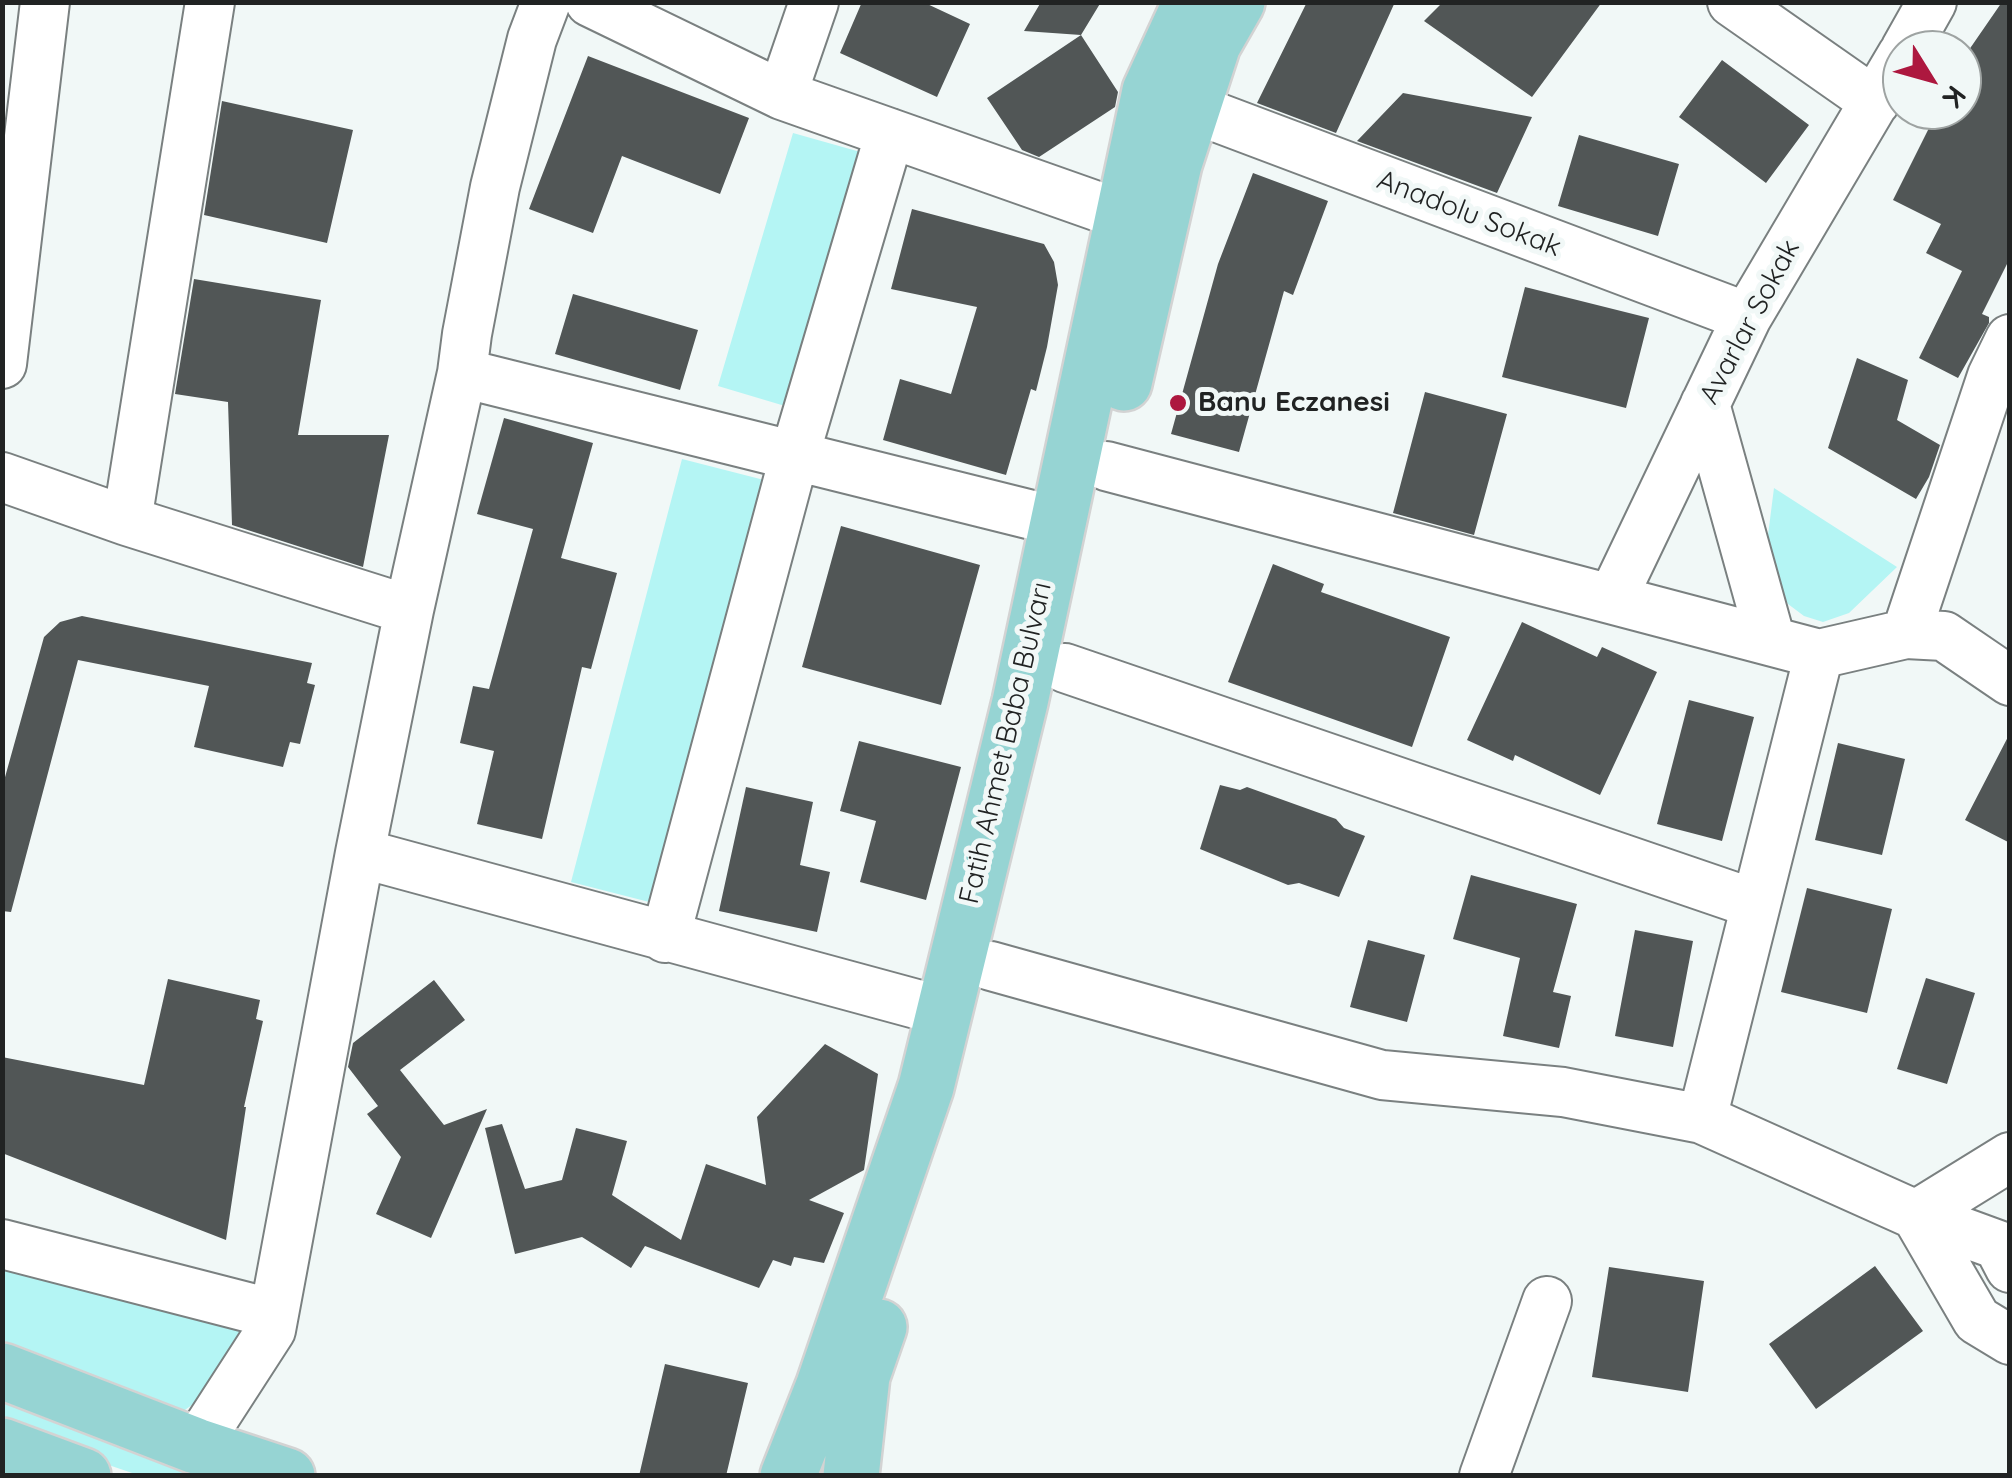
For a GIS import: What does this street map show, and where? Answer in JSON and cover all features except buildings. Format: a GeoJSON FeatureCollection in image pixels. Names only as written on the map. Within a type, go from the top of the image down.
{"type":"FeatureCollection","features":[{"type":"Feature","properties":{"kind":"main road","name":"Fatih Ahmet Baba Bulvarı"},"geometry":{"type":"LineString","coordinates":[[788,1476],[824,1385],[926,1087],[1020,702],[1150,91],[1191,2]]}},
{"type":"Feature","properties":{"kind":"main road","name":"Fatih Ahmet Baba Bulvarı"},"geometry":{"type":"LineString","coordinates":[[850,1476],[862,1376],[942,1146],[991,966],[1064,668],[1174,164],[1213,44],[1238,2]]}},
{"type":"Feature","properties":{"kind":"main road"},"geometry":{"type":"LineString","coordinates":[[2,1370],[196,1446],[288,1476]]}},
{"type":"Feature","properties":{"kind":"main road"},"geometry":{"type":"LineString","coordinates":[[2,1446],[83,1476]]}},
{"type":"Feature","properties":{"kind":"street"},"geometry":{"type":"LineString","coordinates":[[2,364],[45,2]]}},
{"type":"Feature","properties":{"kind":"street"},"geometry":{"type":"LineString","coordinates":[[127,521],[210,2]]}},
{"type":"Feature","properties":{"kind":"street"},"geometry":{"type":"LineString","coordinates":[[196,1446],[271,1330],[360,854],[462,373],[494,187],[532,39],[546,2]]}},
{"type":"Feature","properties":{"kind":"street"},"geometry":{"type":"LineString","coordinates":[[590,2],[782,95],[1122,215]]}},
{"type":"Feature","properties":{"kind":"street"},"geometry":{"type":"LineString","coordinates":[[782,95],[814,2]]}},
{"type":"Feature","properties":{"kind":"street"},"geometry":{"type":"LineString","coordinates":[[1732,2],[1875,102]]}},
{"type":"Feature","properties":{"kind":"street","name":"Avarlar Sokak"},"geometry":{"type":"LineString","coordinates":[[1916,30],[1932,2]]}},
{"type":"Feature","properties":{"kind":"street","name":"Avarlar Sokak"},"geometry":{"type":"LineString","coordinates":[[1612,597],[1747,317],[1882,90]]}},
{"type":"Feature","properties":{"kind":"street","name":"Anadolu Sokak"},"geometry":{"type":"LineString","coordinates":[[1192,108],[1747,317]]}},
{"type":"Feature","properties":{"kind":"street"},"geometry":{"type":"LineString","coordinates":[[666,938],[795,454],[890,134]]}},
{"type":"Feature","properties":{"kind":"street"},"geometry":{"type":"LineString","coordinates":[[1906,634],[1992,376],[2010,338]]}},
{"type":"Feature","properties":{"kind":"street"},"geometry":{"type":"LineString","coordinates":[[462,373],[1056,521]]}},
{"type":"Feature","properties":{"kind":"street"},"geometry":{"type":"LineString","coordinates":[[1706,404],[1771,641]]}},
{"type":"Feature","properties":{"kind":"street"},"geometry":{"type":"LineString","coordinates":[[1106,466],[1819,654],[1906,634],[1944,636],[2010,680]]}},
{"type":"Feature","properties":{"kind":"street"},"geometry":{"type":"LineString","coordinates":[[2,477],[409,610]]}},
{"type":"Feature","properties":{"kind":"street"},"geometry":{"type":"LineString","coordinates":[[1702,1120],[1819,654]]}},
{"type":"Feature","properties":{"kind":"street"},"geometry":{"type":"LineString","coordinates":[[1064,668],[1755,904]]}},
{"type":"Feature","properties":{"kind":"street"},"geometry":{"type":"LineString","coordinates":[[360,854],[942,1012]]}},
{"type":"Feature","properties":{"kind":"street"},"geometry":{"type":"LineString","coordinates":[[991,966],[1382,1074],[1564,1092],[1702,1120],[1916,1215],[2006,1250]]}},
{"type":"Feature","properties":{"kind":"street"},"geometry":{"type":"LineString","coordinates":[[1916,1215],[2010,1157]]}},
{"type":"Feature","properties":{"kind":"street"},"geometry":{"type":"LineString","coordinates":[[1916,1215],[1977,1320],[2010,1340]]}},
{"type":"Feature","properties":{"kind":"street"},"geometry":{"type":"LineString","coordinates":[[2,1244],[274,1314]]}},
{"type":"Feature","properties":{"kind":"street"},"geometry":{"type":"LineString","coordinates":[[1484,1476],[1547,1301]]}},
{"type":"Feature","properties":{"kind":"shaded area"},"geometry":{"type":"Polygon","coordinates":[[[793,133],[871,155],[795,409],[718,386],[793,133]]]}},
{"type":"Feature","properties":{"kind":"shaded area"},"geometry":{"type":"Polygon","coordinates":[[[682,459],[768,481],[657,904],[571,882],[682,459]]]}},
{"type":"Feature","properties":{"kind":"shaded area"},"geometry":{"type":"Polygon","coordinates":[[[1774,488],[1897,567],[1849,613],[1823,622],[1804,616],[1788,604],[1779,588],[1768,535],[1774,488]]]}},
{"type":"Feature","properties":{"kind":"shaded area"},"geometry":{"type":"Polygon","coordinates":[[[2,1267],[260,1331],[223,1383],[182,1412],[3,1347],[2,1267]]]}},
{"type":"Feature","properties":{"kind":"shaded area"},"geometry":{"type":"Polygon","coordinates":[[[2,1399],[231,1475],[138,1475],[3,1429],[2,1399]]]}},
{"type":"Feature","properties":{"kind":"place","name":"Banu Eczanesi"},"geometry":{"type":"Point","coordinates":[1178,403]}}]}
